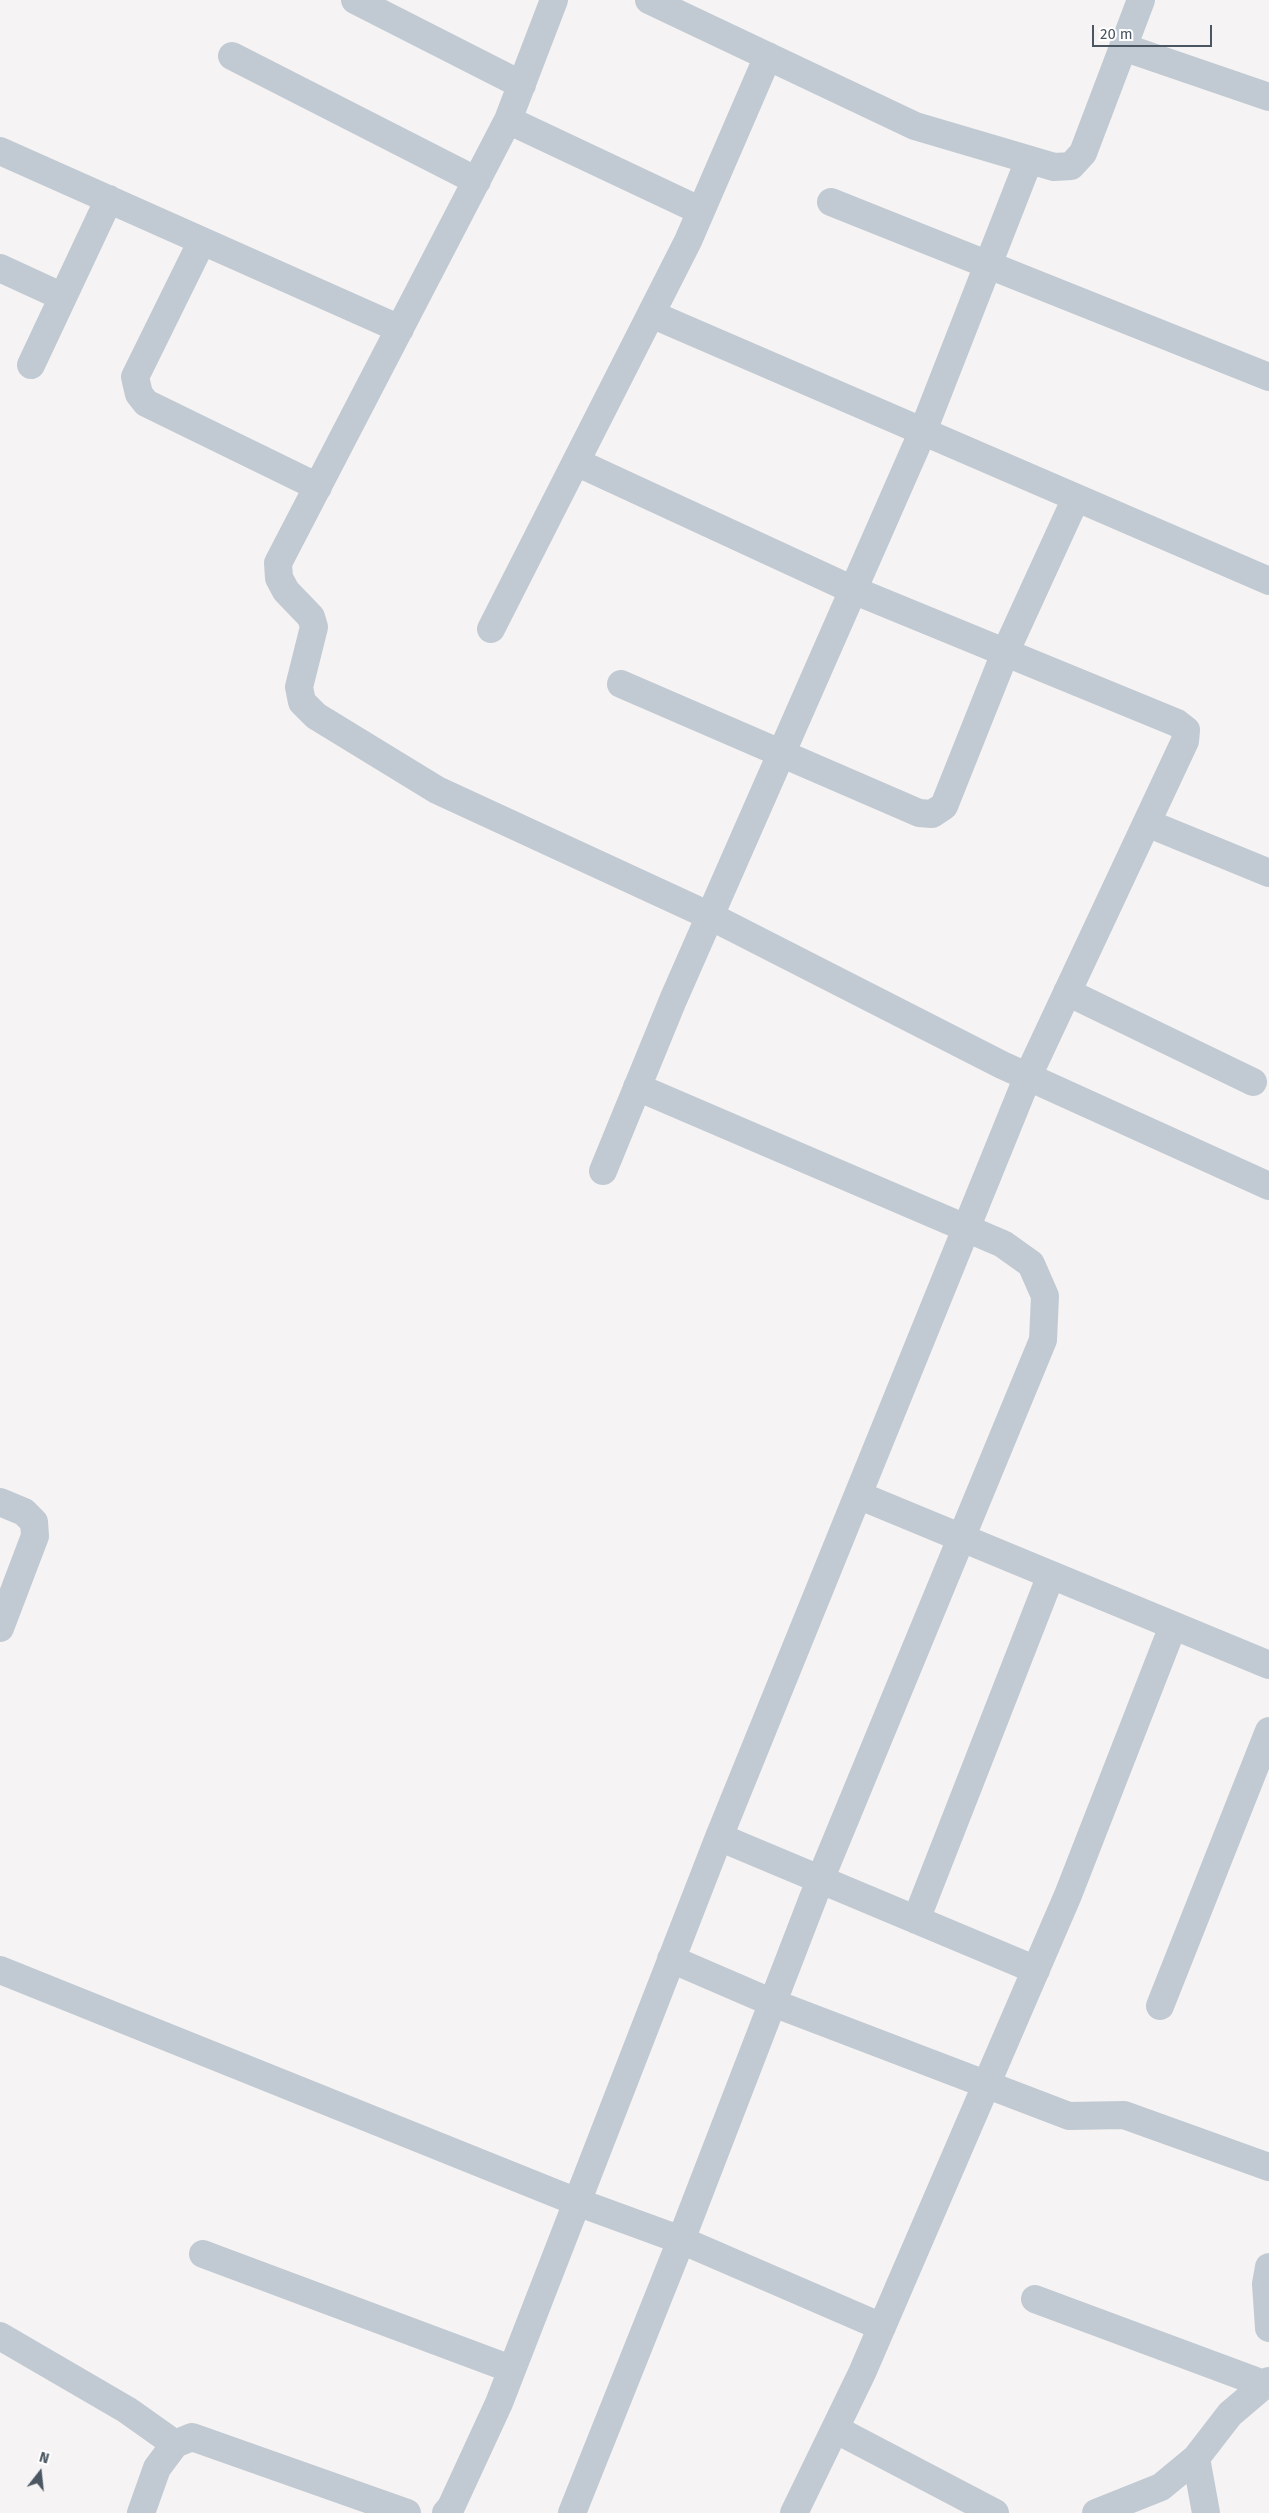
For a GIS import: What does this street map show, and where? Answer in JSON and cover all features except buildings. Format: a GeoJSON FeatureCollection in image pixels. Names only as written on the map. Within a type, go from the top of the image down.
{"type":"FeatureCollection","features":[{"type":"Feature","properties":{"kind":"street"},"geometry":{"type":"LineString","coordinates":[[356,0],[522,85]]}},
{"type":"Feature","properties":{"kind":"street"},"geometry":{"type":"LineString","coordinates":[[554,0],[508,120],[278,563],[279,578],[286,591],[311,617],[314,627],[299,687],[302,702],[324,720],[437,790],[710,916],[1028,1076],[1269,1186]]}},
{"type":"Feature","properties":{"kind":"street"},"geometry":{"type":"LineString","coordinates":[[649,0],[915,126],[1054,167],[1071,166],[1083,153],[1141,0]]}},
{"type":"Feature","properties":{"kind":"street"},"geometry":{"type":"LineString","coordinates":[[1123,47],[1269,98]]}},
{"type":"Feature","properties":{"kind":"street"},"geometry":{"type":"LineString","coordinates":[[232,56],[477,181]]}},
{"type":"Feature","properties":{"kind":"street"},"geometry":{"type":"LineString","coordinates":[[491,629],[651,314],[701,211],[768,56]]}},
{"type":"Feature","properties":{"kind":"street"},"geometry":{"type":"LineString","coordinates":[[508,120],[701,211]]}},
{"type":"Feature","properties":{"kind":"street"},"geometry":{"type":"LineString","coordinates":[[0,151],[400,329]]}},
{"type":"Feature","properties":{"kind":"street"},"geometry":{"type":"LineString","coordinates":[[603,1171],[710,916],[923,431],[1029,160]]}},
{"type":"Feature","properties":{"kind":"street"},"geometry":{"type":"LineString","coordinates":[[31,365],[109,199]]}},
{"type":"Feature","properties":{"kind":"street"},"geometry":{"type":"LineString","coordinates":[[831,202],[1269,377]]}},
{"type":"Feature","properties":{"kind":"street"},"geometry":{"type":"LineString","coordinates":[[202,241],[135,376],[138,394],[146,403],[318,487]]}},
{"type":"Feature","properties":{"kind":"street"},"geometry":{"type":"LineString","coordinates":[[0,268],[62,297]]}},
{"type":"Feature","properties":{"kind":"street"},"geometry":{"type":"LineString","coordinates":[[651,314],[1269,581]]}},
{"type":"Feature","properties":{"kind":"street"},"geometry":{"type":"LineString","coordinates":[[446,2513],[451,2507],[495,2411],[718,1837],[968,1228],[1028,1076],[1185,741],[1186,730],[1177,723],[853,590],[576,462]]}},
{"type":"Feature","properties":{"kind":"street"},"geometry":{"type":"LineString","coordinates":[[622,684],[918,813],[932,814],[944,806],[1005,653],[1076,498]]}},
{"type":"Feature","properties":{"kind":"street"},"geometry":{"type":"LineString","coordinates":[[1147,823],[1269,873]]}},
{"type":"Feature","properties":{"kind":"street"},"geometry":{"type":"LineString","coordinates":[[1067,992],[1253,1082]]}},
{"type":"Feature","properties":{"kind":"street"},"geometry":{"type":"LineString","coordinates":[[572,2513],[681,2240],[820,1880],[1043,1340],[1046,1296],[1031,1264],[1003,1244],[637,1087]]}},
{"type":"Feature","properties":{"kind":"street"},"geometry":{"type":"LineString","coordinates":[[858,1495],[1269,1665]]}},
{"type":"Feature","properties":{"kind":"street"},"geometry":{"type":"LineString","coordinates":[[0,1502],[24,1512],[34,1522],[35,1536],[0,1628]]}},
{"type":"Feature","properties":{"kind":"street"},"geometry":{"type":"LineString","coordinates":[[916,1920],[1051,1575]]}},
{"type":"Feature","properties":{"kind":"street"},"geometry":{"type":"LineString","coordinates":[[794,2513],[882,2327],[1036,1970],[1068,1895],[1173,1626]]}},
{"type":"Feature","properties":{"kind":"street"},"geometry":{"type":"LineString","coordinates":[[1160,2006],[1269,1731]]}},
{"type":"Feature","properties":{"kind":"street"},"geometry":{"type":"LineString","coordinates":[[718,1837],[1036,1970]]}},
{"type":"Feature","properties":{"kind":"street"},"geometry":{"type":"LineString","coordinates":[[671,1959],[773,2003],[1069,2116],[1124,2115],[1269,2167]]}},
{"type":"Feature","properties":{"kind":"street"},"geometry":{"type":"LineString","coordinates":[[0,1970],[577,2202],[681,2240],[882,2327]]}},
{"type":"Feature","properties":{"kind":"street"},"geometry":{"type":"LineString","coordinates":[[203,2254],[511,2369]]}},
{"type":"Feature","properties":{"kind":"street"},"geometry":{"type":"LineString","coordinates":[[1269,2267],[1266,2284],[1269,2328]]}},
{"type":"Feature","properties":{"kind":"street"},"geometry":{"type":"LineString","coordinates":[[1036,2299],[1267,2382],[1230,2414],[1196,2458],[1161,2487],[1096,2513]]}},
{"type":"Feature","properties":{"kind":"street"},"geometry":{"type":"LineString","coordinates":[[0,2336],[127,2410],[174,2444]]}},
{"type":"Feature","properties":{"kind":"street"},"geometry":{"type":"LineString","coordinates":[[835,2429],[995,2513]]}},
{"type":"Feature","properties":{"kind":"street"},"geometry":{"type":"LineString","coordinates":[[141,2513],[157,2468],[174,2444],[192,2437],[407,2513]]}},
{"type":"Feature","properties":{"kind":"street"},"geometry":{"type":"LineString","coordinates":[[1196,2458],[1206,2513]]}}]}
